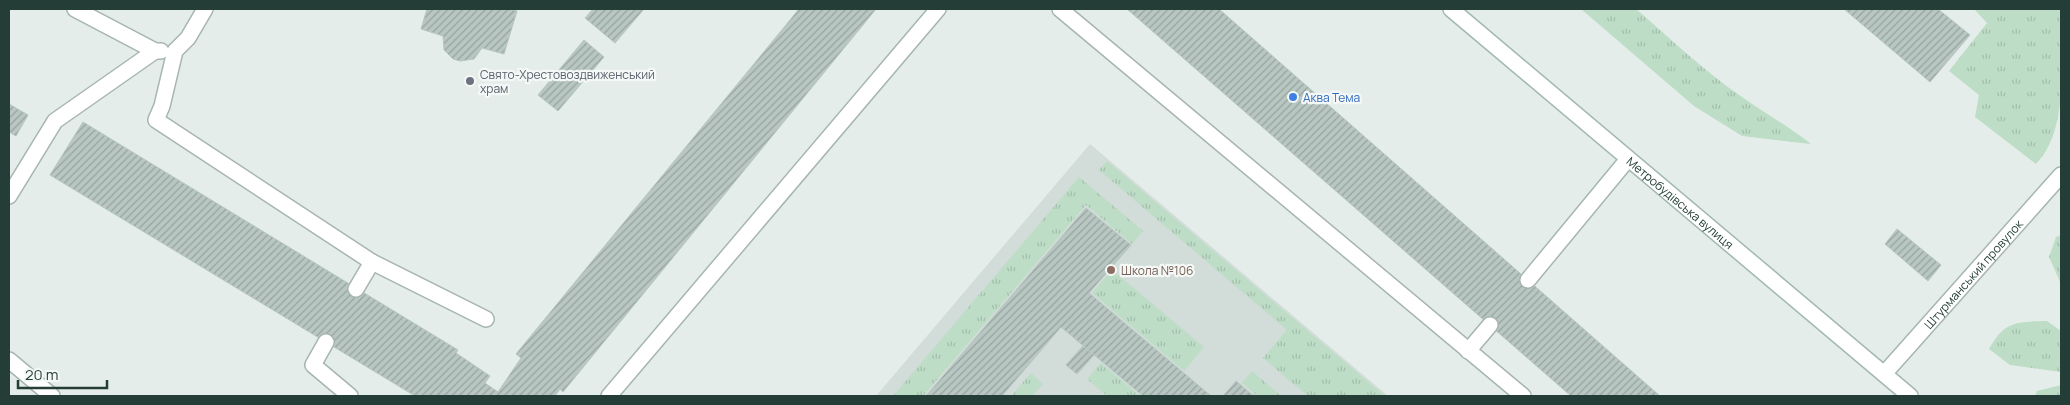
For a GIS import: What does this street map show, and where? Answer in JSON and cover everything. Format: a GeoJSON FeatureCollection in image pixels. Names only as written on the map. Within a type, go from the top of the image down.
{"type":"FeatureCollection","features":[{"type":"Feature","properties":{"kind":"main road"},"geometry":{"type":"LineString","coordinates":[[76,9],[154,51],[175,51]]}},
{"type":"Feature","properties":{"kind":"main road"},"geometry":{"type":"LineString","coordinates":[[204,9],[188,38],[175,51],[162,106],[156,120],[372,262],[486,319]]}},
{"type":"Feature","properties":{"kind":"main road"},"geometry":{"type":"LineString","coordinates":[[609,396],[938,9]]}},
{"type":"Feature","properties":{"kind":"main road","name":"Метробудівська вулиця"},"geometry":{"type":"LineString","coordinates":[[1451,9],[1910,396]]}},
{"type":"Feature","properties":{"kind":"main road"},"geometry":{"type":"LineString","coordinates":[[1063,10],[1523,396]]}},
{"type":"Feature","properties":{"kind":"main road"},"geometry":{"type":"LineString","coordinates":[[9,196],[55,121],[154,51]]}},
{"type":"Feature","properties":{"kind":"main road"},"geometry":{"type":"LineString","coordinates":[[1528,280],[1628,159]]}},
{"type":"Feature","properties":{"kind":"main road","name":"Штурманський провулок"},"geometry":{"type":"LineString","coordinates":[[1884,374],[2061,175]]}},
{"type":"Feature","properties":{"kind":"main road"},"geometry":{"type":"LineString","coordinates":[[356,289],[372,262]]}},
{"type":"Feature","properties":{"kind":"main road"},"geometry":{"type":"LineString","coordinates":[[1468,351],[1490,326]]}},
{"type":"Feature","properties":{"kind":"main road"},"geometry":{"type":"LineString","coordinates":[[326,342],[312,365],[350,396]]}},
{"type":"Feature","properties":{"kind":"main road"},"geometry":{"type":"LineString","coordinates":[[9,360],[52,396]]}},
{"type":"Feature","properties":{"kind":"shaded area","name":"Школа №106"},"geometry":{"type":"Polygon","coordinates":[[[1090,144],[1388,396],[876,396],[1090,144]]]}},
{"type":"Feature","properties":{"kind":"green space"},"geometry":{"type":"Polygon","coordinates":[[[1581,9],[1636,9],[1714,76],[1811,144],[1742,136],[1694,106],[1581,9]]]}},
{"type":"Feature","properties":{"kind":"green space"},"geometry":{"type":"Polygon","coordinates":[[[1974,9],[2059,9],[2061,11],[2062,70],[2059,112],[2047,149],[2036,164],[1975,117],[1979,95],[1949,71],[1987,23],[1974,9]]]}},
{"type":"Feature","properties":{"kind":"green space"},"geometry":{"type":"Polygon","coordinates":[[[1107,161],[1385,396],[1308,396],[1263,358],[1287,330],[1099,170],[1107,161]]]}},
{"type":"Feature","properties":{"kind":"green space"},"geometry":{"type":"Polygon","coordinates":[[[1079,177],[1143,231],[1132,244],[1086,205],[923,396],[893,396],[1079,177]]]}},
{"type":"Feature","properties":{"kind":"green space"},"geometry":{"type":"Polygon","coordinates":[[[2061,235],[2061,284],[2049,257],[2056,237],[2061,235]]]}},
{"type":"Feature","properties":{"kind":"green space"},"geometry":{"type":"Polygon","coordinates":[[[1112,270],[1204,347],[1184,371],[1092,293],[1112,270]]]}},
{"type":"Feature","properties":{"kind":"green space"},"geometry":{"type":"Polygon","coordinates":[[[2047,321],[2061,331],[2061,372],[2010,365],[1989,349],[2001,333],[2013,324],[2047,321]]]}},
{"type":"Feature","properties":{"kind":"green space"},"geometry":{"type":"Polygon","coordinates":[[[1101,363],[1140,396],[1107,396],[1087,379],[1101,363]]]}},
{"type":"Feature","properties":{"kind":"green space"},"geometry":{"type":"Polygon","coordinates":[[[1252,371],[1281,396],[1257,396],[1242,383],[1252,371]]]}},
{"type":"Feature","properties":{"kind":"green space"},"geometry":{"type":"Polygon","coordinates":[[[1031,373],[1043,384],[1032,396],[1011,396],[1031,373]]]}},
{"type":"Feature","properties":{"kind":"green space"},"geometry":{"type":"Polygon","coordinates":[[[2061,385],[2061,396],[2035,396],[2037,391],[2061,385]]]}},
{"type":"Feature","properties":{"kind":"building"},"geometry":{"type":"Polygon","coordinates":[[[427,9],[509,9],[517,11],[504,54],[482,48],[474,59],[460,61],[453,59],[444,50],[443,36],[421,29],[427,9]]]}},
{"type":"Feature","properties":{"kind":"building"},"geometry":{"type":"Polygon","coordinates":[[[593,9],[644,9],[615,43],[585,18],[593,9]]]}},
{"type":"Feature","properties":{"kind":"building"},"geometry":{"type":"Polygon","coordinates":[[[799,9],[876,9],[563,392],[560,389],[555,396],[415,396],[50,175],[83,122],[458,350],[456,353],[490,376],[485,383],[498,392],[521,358],[516,354],[799,9]]]}},
{"type":"Feature","properties":{"kind":"building"},"geometry":{"type":"Polygon","coordinates":[[[1127,9],[1219,9],[1660,396],[1571,396],[1127,9]]]}},
{"type":"Feature","properties":{"kind":"building"},"geometry":{"type":"Polygon","coordinates":[[[1844,9],[1938,9],[1970,35],[1930,82],[1844,9]]]}},
{"type":"Feature","properties":{"kind":"building"},"geometry":{"type":"Polygon","coordinates":[[[584,40],[604,57],[558,111],[538,95],[584,40]]]}},
{"type":"Feature","properties":{"kind":"building"},"geometry":{"type":"Polygon","coordinates":[[[9,104],[28,115],[16,136],[9,132],[9,104]]]}},
{"type":"Feature","properties":{"kind":"building"},"geometry":{"type":"Polygon","coordinates":[[[1086,208],[1131,245],[1089,293],[1211,396],[1143,396],[1061,327],[1002,396],[926,396],[1086,208]]]}},
{"type":"Feature","properties":{"kind":"building"},"geometry":{"type":"Polygon","coordinates":[[[1897,229],[1941,265],[1928,281],[1885,244],[1897,229]]]}},
{"type":"Feature","properties":{"kind":"building"},"geometry":{"type":"Polygon","coordinates":[[[1083,346],[1094,355],[1077,374],[1066,365],[1083,346]]]}},
{"type":"Feature","properties":{"kind":"building"},"geometry":{"type":"Polygon","coordinates":[[[1236,381],[1250,393],[1254,396],[1223,396],[1236,381]]]}},
{"type":"Feature","properties":{"kind":"place","name":"Свято-Хрестовоздвиженський храм"},"geometry":{"type":"Point","coordinates":[470,81]}},
{"type":"Feature","properties":{"kind":"place","name":"Аква Тема"},"geometry":{"type":"Point","coordinates":[1293,97]}},
{"type":"Feature","properties":{"kind":"place","name":"Школа №106"},"geometry":{"type":"Point","coordinates":[1111,270]}}]}
